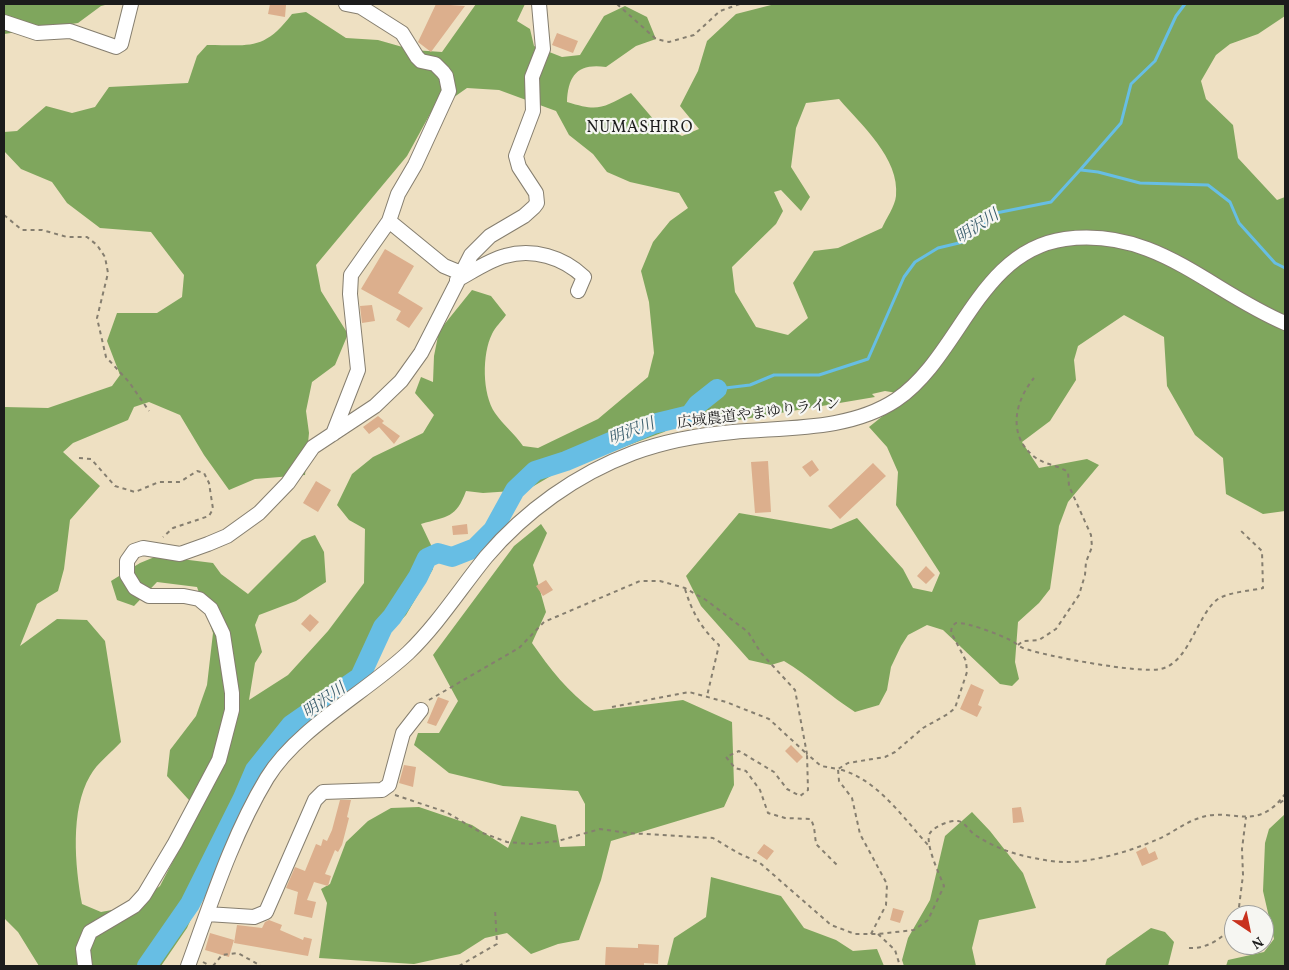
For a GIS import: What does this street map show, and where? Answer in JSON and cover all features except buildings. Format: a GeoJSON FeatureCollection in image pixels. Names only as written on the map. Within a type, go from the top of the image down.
{"type":"FeatureCollection","features":[{"type":"Feature","properties":{"kind":"street"},"geometry":{"type":"LineString","coordinates":[[4,22],[37,33],[70,31],[116,47],[121,44],[131,4]]}},
{"type":"Feature","properties":{"kind":"street"},"geometry":{"type":"LineString","coordinates":[[333,434],[358,370],[350,294],[351,275],[389,221],[398,194],[415,165],[448,97],[449,85],[446,76],[439,67],[421,61],[417,57],[402,33],[361,7],[346,4]]}},
{"type":"Feature","properties":{"kind":"street"},"geometry":{"type":"LineString","coordinates":[[85,966],[83,950],[90,932],[134,906],[144,894],[175,843],[219,760],[232,710],[232,693],[223,634],[211,609],[199,599],[191,597],[149,596],[135,588],[127,574],[127,562],[134,551],[143,548],[180,554],[227,536],[259,513],[288,483],[313,447],[375,406],[401,381],[421,353],[471,255],[486,239],[530,212],[537,203],[536,193],[519,167],[516,156],[534,111],[532,77],[543,49],[539,4]]}},
{"type":"Feature","properties":{"kind":"street"},"geometry":{"type":"LineString","coordinates":[[389,221],[459,276]]}},
{"type":"Feature","properties":{"kind":"street","name":"広域農道やまゆりライン"},"geometry":{"type":"LineString","coordinates":[[188,966],[233,847],[268,777],[294,743],[358,696],[409,652],[447,610],[488,555],[532,511],[583,476],[633,453],[681,439],[852,420],[895,400],[926,373],[997,276],[1027,251],[1064,239],[1104,238],[1139,244],[1177,260],[1241,300],[1285,323]]}},
{"type":"Feature","properties":{"kind":"street"},"geometry":{"type":"LineString","coordinates":[[459,276],[505,256],[534,253],[553,257],[574,267],[584,277],[578,291]]}},
{"type":"Feature","properties":{"kind":"street"},"geometry":{"type":"LineString","coordinates":[[208,914],[260,917],[266,912],[315,800],[323,792],[382,790],[389,784],[403,733],[420,710]]}},
{"type":"Feature","properties":{"kind":"path"},"geometry":{"type":"LineString","coordinates":[[617,4],[656,39],[669,42],[694,35],[720,12],[740,4]]}},
{"type":"Feature","properties":{"kind":"path"},"geometry":{"type":"LineString","coordinates":[[4,215],[22,230],[42,230],[67,237],[87,237],[97,244],[105,257],[108,273],[97,318],[106,357],[128,382],[149,411]]}},
{"type":"Feature","properties":{"kind":"path"},"geometry":{"type":"LineString","coordinates":[[1018,645],[1023,641],[1039,640],[1056,630],[1080,595],[1092,547],[1091,535],[1069,486],[1068,472],[1057,464],[1042,462],[1034,456],[1022,442],[1015,422],[1018,403],[1034,378]]}},
{"type":"Feature","properties":{"kind":"path"},"geometry":{"type":"LineString","coordinates":[[79,458],[91,459],[115,486],[135,492],[159,482],[180,482],[196,472],[204,473],[209,483],[213,509],[209,516],[173,528],[152,548]]}},
{"type":"Feature","properties":{"kind":"path"},"geometry":{"type":"LineString","coordinates":[[838,769],[848,763],[885,757],[923,728],[955,708],[967,672],[966,661],[952,635],[951,629],[956,623],[1052,655],[1135,670],[1161,669],[1167,666],[1178,658],[1207,612],[1219,599],[1263,588],[1262,551],[1240,530]]}},
{"type":"Feature","properties":{"kind":"path"},"geometry":{"type":"LineString","coordinates":[[420,710],[431,699],[519,648],[544,622],[554,617],[640,581],[660,581],[685,588],[706,600],[748,632],[761,653],[794,690],[807,754],[808,790],[800,796],[787,789],[774,772],[739,751],[726,757],[735,768],[746,772],[760,790],[768,813],[785,818],[811,819],[816,844],[838,865]]}},
{"type":"Feature","properties":{"kind":"path"},"geometry":{"type":"LineString","coordinates":[[685,588],[692,612],[705,632],[719,645],[707,696]]}},
{"type":"Feature","properties":{"kind":"path"},"geometry":{"type":"LineString","coordinates":[[382,790],[446,812],[480,832],[507,842],[530,844],[558,841],[600,829],[628,833],[712,838],[760,863],[831,925],[855,934],[878,934],[914,930],[928,920],[944,886],[929,846],[877,791],[850,772],[821,766],[769,719],[707,696],[689,692],[612,707]]}},
{"type":"Feature","properties":{"kind":"path"},"geometry":{"type":"LineString","coordinates":[[838,769],[839,781],[852,798],[860,834],[887,884],[886,905],[872,934]]}},
{"type":"Feature","properties":{"kind":"path"},"geometry":{"type":"LineString","coordinates":[[1278,804],[1285,794]]}},
{"type":"Feature","properties":{"kind":"path"},"geometry":{"type":"LineString","coordinates":[[929,846],[930,834],[935,829],[958,821],[972,833],[1008,853],[1065,862],[1100,857],[1139,846],[1208,815],[1246,817],[1265,813],[1285,799]]}},
{"type":"Feature","properties":{"kind":"path"},"geometry":{"type":"LineString","coordinates":[[1239,905],[1243,876],[1242,849],[1246,817]]}},
{"type":"Feature","properties":{"kind":"path"},"geometry":{"type":"LineString","coordinates":[[458,966],[497,944],[495,909]]}},
{"type":"Feature","properties":{"kind":"path"},"geometry":{"type":"LineString","coordinates":[[878,934],[895,950],[900,966]]}},
{"type":"Feature","properties":{"kind":"path"},"geometry":{"type":"LineString","coordinates":[[1189,948],[1202,949],[1220,939],[1224,934]]}},
{"type":"Feature","properties":{"kind":"path"},"geometry":{"type":"LineString","coordinates":[[214,966],[222,955],[238,953],[261,966]]}},
{"type":"Feature","properties":{"kind":"green space"},"geometry":{"type":"Polygon","coordinates":[[[4,4],[109,4],[101,6],[78,23],[4,34],[4,4]]]}},
{"type":"Feature","properties":{"kind":"green space"},"geometry":{"type":"Polygon","coordinates":[[[476,4],[525,4],[517,21],[530,29],[534,46],[562,57],[580,55],[604,16],[625,6],[647,17],[656,39],[636,46],[606,67],[588,67],[576,73],[572,78],[567,102],[594,108],[606,105],[631,93],[654,120],[682,136],[699,129],[680,106],[698,71],[707,41],[736,14],[775,4],[1285,4],[1285,16],[1258,34],[1230,44],[1216,55],[1201,81],[1206,99],[1233,125],[1238,158],[1277,200],[1285,197],[1285,511],[1263,514],[1226,494],[1223,458],[1195,435],[1167,386],[1164,337],[1124,315],[1078,346],[1074,360],[1076,380],[1050,421],[1022,442],[1039,468],[1087,459],[1099,465],[1068,502],[1059,526],[1050,589],[1039,603],[1018,622],[1015,662],[1019,679],[1012,686],[1000,684],[943,630],[927,625],[908,635],[901,646],[891,667],[887,690],[879,705],[855,712],[784,661],[771,665],[749,660],[701,606],[686,576],[739,513],[831,529],[857,518],[903,569],[913,588],[932,592],[940,573],[896,505],[898,472],[887,447],[869,427],[909,395],[885,391],[872,394],[875,397],[715,424],[715,417],[690,415],[664,432],[561,470],[527,490],[483,493],[466,491],[459,506],[450,515],[421,524],[431,545],[433,569],[406,615],[385,637],[363,682],[294,733],[264,770],[215,865],[187,928],[161,966],[39,966],[18,932],[4,918],[4,407],[48,408],[112,386],[120,375],[107,341],[117,313],[157,313],[182,297],[184,275],[151,232],[100,228],[67,203],[52,182],[21,169],[4,151],[4,132],[17,131],[46,106],[72,113],[95,107],[109,87],[188,83],[197,56],[207,45],[245,45],[264,40],[282,26],[292,14],[306,12],[346,38],[378,40],[413,50],[442,52],[476,4]],[[467,88],[430,114],[407,156],[316,265],[321,291],[348,334],[335,365],[312,382],[306,411],[309,433],[305,475],[255,479],[229,490],[204,455],[180,415],[149,402],[134,407],[128,420],[73,443],[63,452],[100,486],[70,520],[64,569],[58,591],[37,604],[20,646],[57,619],[87,620],[105,641],[121,742],[93,771],[79,805],[76,856],[82,904],[101,912],[134,906],[160,886],[199,811],[167,776],[170,750],[196,716],[207,685],[213,633],[197,587],[157,582],[134,606],[117,600],[111,581],[140,563],[157,556],[213,563],[221,574],[248,594],[302,540],[315,535],[324,552],[326,582],[296,601],[259,615],[255,625],[262,652],[255,663],[249,700],[288,675],[328,631],[364,583],[365,529],[349,520],[337,505],[352,474],[373,457],[423,433],[434,415],[415,393],[421,377],[433,382],[434,356],[439,331],[472,290],[491,296],[506,315],[493,331],[486,352],[486,385],[495,413],[523,446],[538,448],[598,419],[648,377],[654,353],[649,302],[641,271],[653,242],[670,221],[688,208],[679,193],[630,182],[607,172],[593,154],[569,135],[556,111],[499,90],[467,88]],[[839,99],[806,103],[796,128],[791,167],[810,197],[801,211],[781,190],[774,192],[783,211],[776,224],[732,267],[735,292],[756,327],[788,335],[808,318],[793,283],[814,251],[838,248],[882,228],[894,204],[896,182],[886,155],[868,131],[839,99]]]}},
{"type":"Feature","properties":{"kind":"green space"},"geometry":{"type":"Polygon","coordinates":[[[541,524],[547,533],[533,565],[546,612],[532,643],[560,680],[594,711],[683,700],[732,722],[734,785],[724,807],[611,841],[601,880],[579,940],[558,944],[531,954],[507,933],[485,938],[460,954],[414,964],[319,958],[327,903],[321,889],[330,884],[346,842],[368,821],[391,808],[419,807],[472,825],[508,848],[521,816],[556,825],[560,847],[585,846],[585,804],[578,791],[503,786],[449,773],[414,745],[418,733],[439,733],[458,701],[433,655],[514,546],[541,524]]]}},
{"type":"Feature","properties":{"kind":"green space"},"geometry":{"type":"Polygon","coordinates":[[[972,812],[990,831],[1023,873],[1036,908],[979,920],[972,948],[976,966],[904,966],[902,960],[908,938],[930,900],[945,836],[972,812]]]}},
{"type":"Feature","properties":{"kind":"green space"},"geometry":{"type":"Polygon","coordinates":[[[1285,814],[1285,966],[1226,966],[1228,960],[1250,955],[1274,955],[1274,905],[1266,905],[1263,891],[1265,843],[1269,829],[1285,814]]]}},
{"type":"Feature","properties":{"kind":"green space"},"geometry":{"type":"Polygon","coordinates":[[[711,877],[781,896],[804,928],[836,940],[853,951],[877,949],[884,966],[667,966],[674,938],[706,917],[711,877]]]}},
{"type":"Feature","properties":{"kind":"green space"},"geometry":{"type":"Polygon","coordinates":[[[1151,928],[1165,932],[1174,942],[1168,966],[1105,966],[1107,959],[1151,928]]]}},
{"type":"Feature","properties":{"kind":"waterway","name":"明沢川"},"geometry":{"type":"LineString","coordinates":[[717,389],[750,385],[774,375],[819,375],[868,359],[904,277],[915,262],[938,248],[963,242],[996,213],[1051,202],[1080,170],[1121,123],[1131,84],[1155,61],[1176,16],[1185,4]]}},
{"type":"Feature","properties":{"kind":"waterway"},"geometry":{"type":"LineString","coordinates":[[1081,170],[1098,172],[1140,183],[1208,185],[1230,202],[1239,223],[1275,263],[1285,268]]}},
{"type":"Feature","properties":{"kind":"waterway","name":"明沢川"},"geometry":{"type":"LineString","coordinates":[[147,966],[190,904],[255,770],[291,725],[360,677],[383,627],[392,617],[418,577],[427,558],[438,553],[452,557],[475,548],[493,530],[515,490],[535,471],[566,461],[653,424],[690,415],[698,404],[717,389]]}},
{"type":"Feature","properties":{"kind":"district","name":"NUMASHIRO"},"geometry":{"type":"Point","coordinates":[640,129]}}]}
